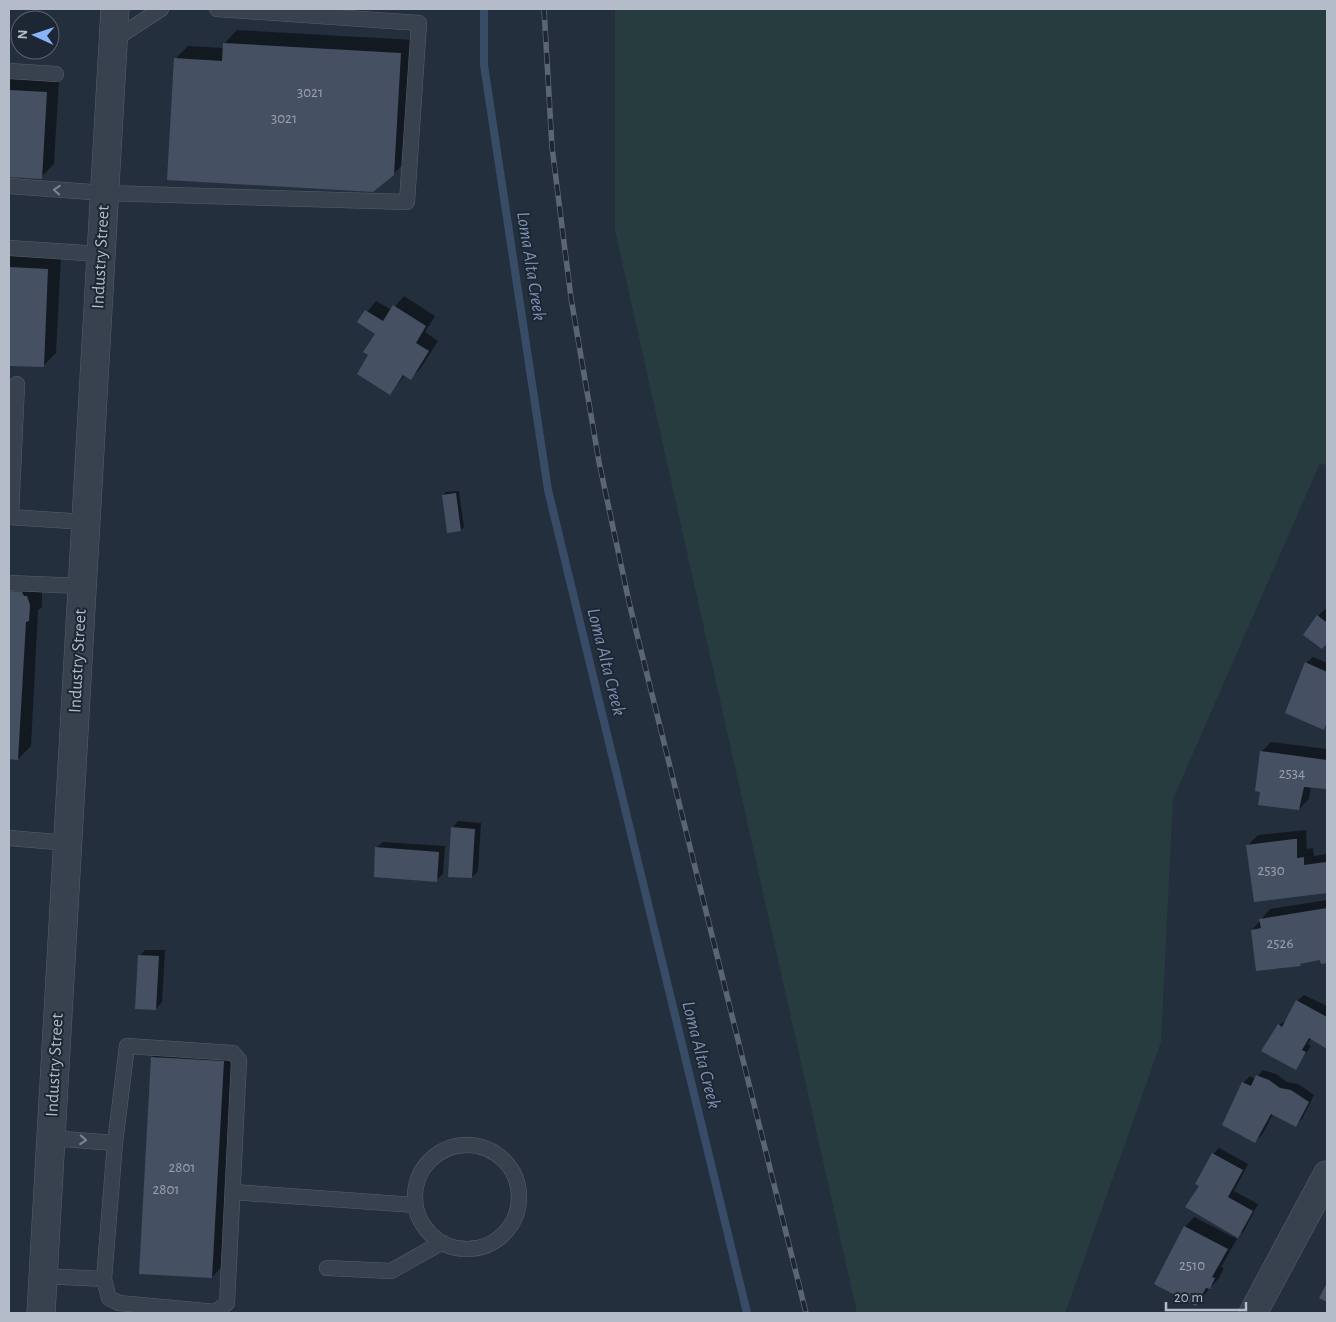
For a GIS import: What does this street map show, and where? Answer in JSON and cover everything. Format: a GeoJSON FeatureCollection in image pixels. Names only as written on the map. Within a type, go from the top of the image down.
{"type":"FeatureCollection","features":[{"type":"Feature","properties":{"kind":"street","name":"Industry Street"},"geometry":{"type":"LineString","coordinates":[[41,1313],[101,254],[115,39],[115,9]]}},
{"type":"Feature","properties":{"kind":"street"},"geometry":{"type":"LineString","coordinates":[[1253,1313],[1327,1174]]}},
{"type":"Feature","properties":{"kind":"lane"},"geometry":{"type":"LineString","coordinates":[[115,39],[161,9]]}},
{"type":"Feature","properties":{"kind":"lane"},"geometry":{"type":"LineString","coordinates":[[9,186],[105,193],[407,202],[419,23],[216,9]]}},
{"type":"Feature","properties":{"kind":"lane"},"geometry":{"type":"LineString","coordinates":[[9,71],[56,74]]}},
{"type":"Feature","properties":{"kind":"lane"},"geometry":{"type":"LineString","coordinates":[[9,248],[101,254]]}},
{"type":"Feature","properties":{"kind":"lane"},"geometry":{"type":"LineString","coordinates":[[17,384],[10,517],[86,522]]}},
{"type":"Feature","properties":{"kind":"lane"},"geometry":{"type":"LineString","coordinates":[[9,583],[82,586]]}},
{"type":"Feature","properties":{"kind":"lane"},"geometry":{"type":"LineString","coordinates":[[9,838],[68,843]]}},
{"type":"Feature","properties":{"kind":"lane"},"geometry":{"type":"LineString","coordinates":[[127,1046],[233,1053],[239,1060],[233,1192],[227,1303],[216,1312],[118,1303],[109,1298],[104,1280],[115,1142],[127,1046]]}},
{"type":"Feature","properties":{"kind":"lane"},"geometry":{"type":"LineString","coordinates":[[50,1138],[115,1142]]}},
{"type":"Feature","properties":{"kind":"lane"},"geometry":{"type":"LineString","coordinates":[[471,1145],[488,1150],[502,1160],[512,1173],[518,1188],[518,1205],[513,1221],[503,1234],[490,1244],[474,1249],[457,1249],[441,1243],[428,1232],[418,1217],[416,1205],[417,1182],[425,1166],[437,1154],[453,1146],[471,1145]]}},
{"type":"Feature","properties":{"kind":"lane"},"geometry":{"type":"LineString","coordinates":[[233,1192],[416,1205]]}},
{"type":"Feature","properties":{"kind":"lane"},"geometry":{"type":"LineString","coordinates":[[327,1268],[391,1271],[441,1243]]}},
{"type":"Feature","properties":{"kind":"lane"},"geometry":{"type":"LineString","coordinates":[[43,1276],[104,1280]]}},
{"type":"Feature","properties":{"kind":"green space"},"geometry":{"type":"Polygon","coordinates":[[[615,9],[1327,9],[1327,466],[1320,463],[1173,799],[1161,1042],[1065,1313],[857,1313],[615,230],[615,9]]]}},
{"type":"Feature","properties":{"kind":"building"},"geometry":{"type":"Polygon","coordinates":[[[223,43],[401,53],[394,175],[373,192],[167,180],[174,58],[222,61],[223,43]]]}},
{"type":"Feature","properties":{"kind":"building"},"geometry":{"type":"Polygon","coordinates":[[[9,90],[47,92],[42,179],[9,177],[9,90]]]}},
{"type":"Feature","properties":{"kind":"building"},"geometry":{"type":"Polygon","coordinates":[[[9,267],[48,269],[44,367],[9,366],[9,267]]]}},
{"type":"Feature","properties":{"kind":"building"},"geometry":{"type":"Polygon","coordinates":[[[393,305],[426,326],[416,343],[429,351],[411,380],[403,375],[390,395],[357,374],[368,355],[363,352],[375,334],[357,322],[365,310],[383,321],[393,305]]]}},
{"type":"Feature","properties":{"kind":"building"},"geometry":{"type":"Polygon","coordinates":[[[456,493],[461,531],[447,533],[442,495],[456,493]]]}},
{"type":"Feature","properties":{"kind":"building"},"geometry":{"type":"Polygon","coordinates":[[[9,591],[22,592],[24,596],[27,596],[30,605],[29,621],[26,622],[18,760],[9,759],[9,591]]]}},
{"type":"Feature","properties":{"kind":"building"},"geometry":{"type":"Polygon","coordinates":[[[1317,615],[1326,622],[1327,620],[1327,643],[1322,649],[1303,635],[1317,615]]]}},
{"type":"Feature","properties":{"kind":"building"},"geometry":{"type":"Polygon","coordinates":[[[1305,662],[1327,672],[1327,723],[1324,730],[1285,713],[1305,662]]]}},
{"type":"Feature","properties":{"kind":"building"},"geometry":{"type":"Polygon","coordinates":[[[1260,751],[1327,760],[1327,789],[1304,787],[1299,810],[1258,805],[1260,792],[1255,791],[1260,751]]]}},
{"type":"Feature","properties":{"kind":"building"},"geometry":{"type":"Polygon","coordinates":[[[451,827],[475,829],[472,878],[448,877],[451,827]]]}},
{"type":"Feature","properties":{"kind":"building"},"geometry":{"type":"Polygon","coordinates":[[[1297,839],[1297,858],[1304,857],[1304,865],[1326,862],[1327,893],[1254,902],[1246,845],[1297,839]]]}},
{"type":"Feature","properties":{"kind":"building"},"geometry":{"type":"Polygon","coordinates":[[[375,847],[439,852],[437,882],[374,877],[375,847]]]}},
{"type":"Feature","properties":{"kind":"building"},"geometry":{"type":"Polygon","coordinates":[[[1327,908],[1327,963],[1321,964],[1320,960],[1300,964],[1301,966],[1256,971],[1251,930],[1261,928],[1259,919],[1327,908]]]}},
{"type":"Feature","properties":{"kind":"building"},"geometry":{"type":"Polygon","coordinates":[[[138,955],[159,956],[156,1010],[135,1009],[138,955]]]}},
{"type":"Feature","properties":{"kind":"building"},"geometry":{"type":"Polygon","coordinates":[[[1296,1000],[1327,1017],[1327,1049],[1309,1038],[1302,1050],[1306,1052],[1296,1070],[1261,1051],[1278,1024],[1282,1027],[1296,1000]]]}},
{"type":"Feature","properties":{"kind":"building"},"geometry":{"type":"Polygon","coordinates":[[[151,1057],[224,1061],[212,1278],[139,1274],[151,1057]]]}},
{"type":"Feature","properties":{"kind":"building"},"geometry":{"type":"Polygon","coordinates":[[[1256,1075],[1269,1080],[1280,1088],[1291,1090],[1309,1102],[1296,1127],[1271,1114],[1255,1143],[1222,1125],[1242,1082],[1251,1086],[1256,1075]]]}},
{"type":"Feature","properties":{"kind":"building"},"geometry":{"type":"Polygon","coordinates":[[[1212,1153],[1243,1170],[1228,1197],[1253,1211],[1238,1238],[1185,1207],[1199,1186],[1195,1184],[1212,1153]]]}},
{"type":"Feature","properties":{"kind":"building"},"geometry":{"type":"Polygon","coordinates":[[[1184,1226],[1228,1249],[1212,1277],[1215,1278],[1210,1289],[1206,1288],[1196,1306],[1154,1284],[1184,1226]]]}},
{"type":"Feature","properties":{"kind":"building"},"geometry":{"type":"Polygon","coordinates":[[[1327,1283],[1327,1302],[1319,1298],[1327,1283]]]}},
{"type":"Feature","properties":{"kind":"waterway","name":"Loma Alta Creek"},"geometry":{"type":"LineString","coordinates":[[484,9],[484,65],[548,490],[747,1313]]}},
{"type":"Feature","properties":{"kind":"railway"},"geometry":{"type":"LineString","coordinates":[[544,9],[552,147],[571,298],[599,462],[629,602],[806,1313]]}}]}
